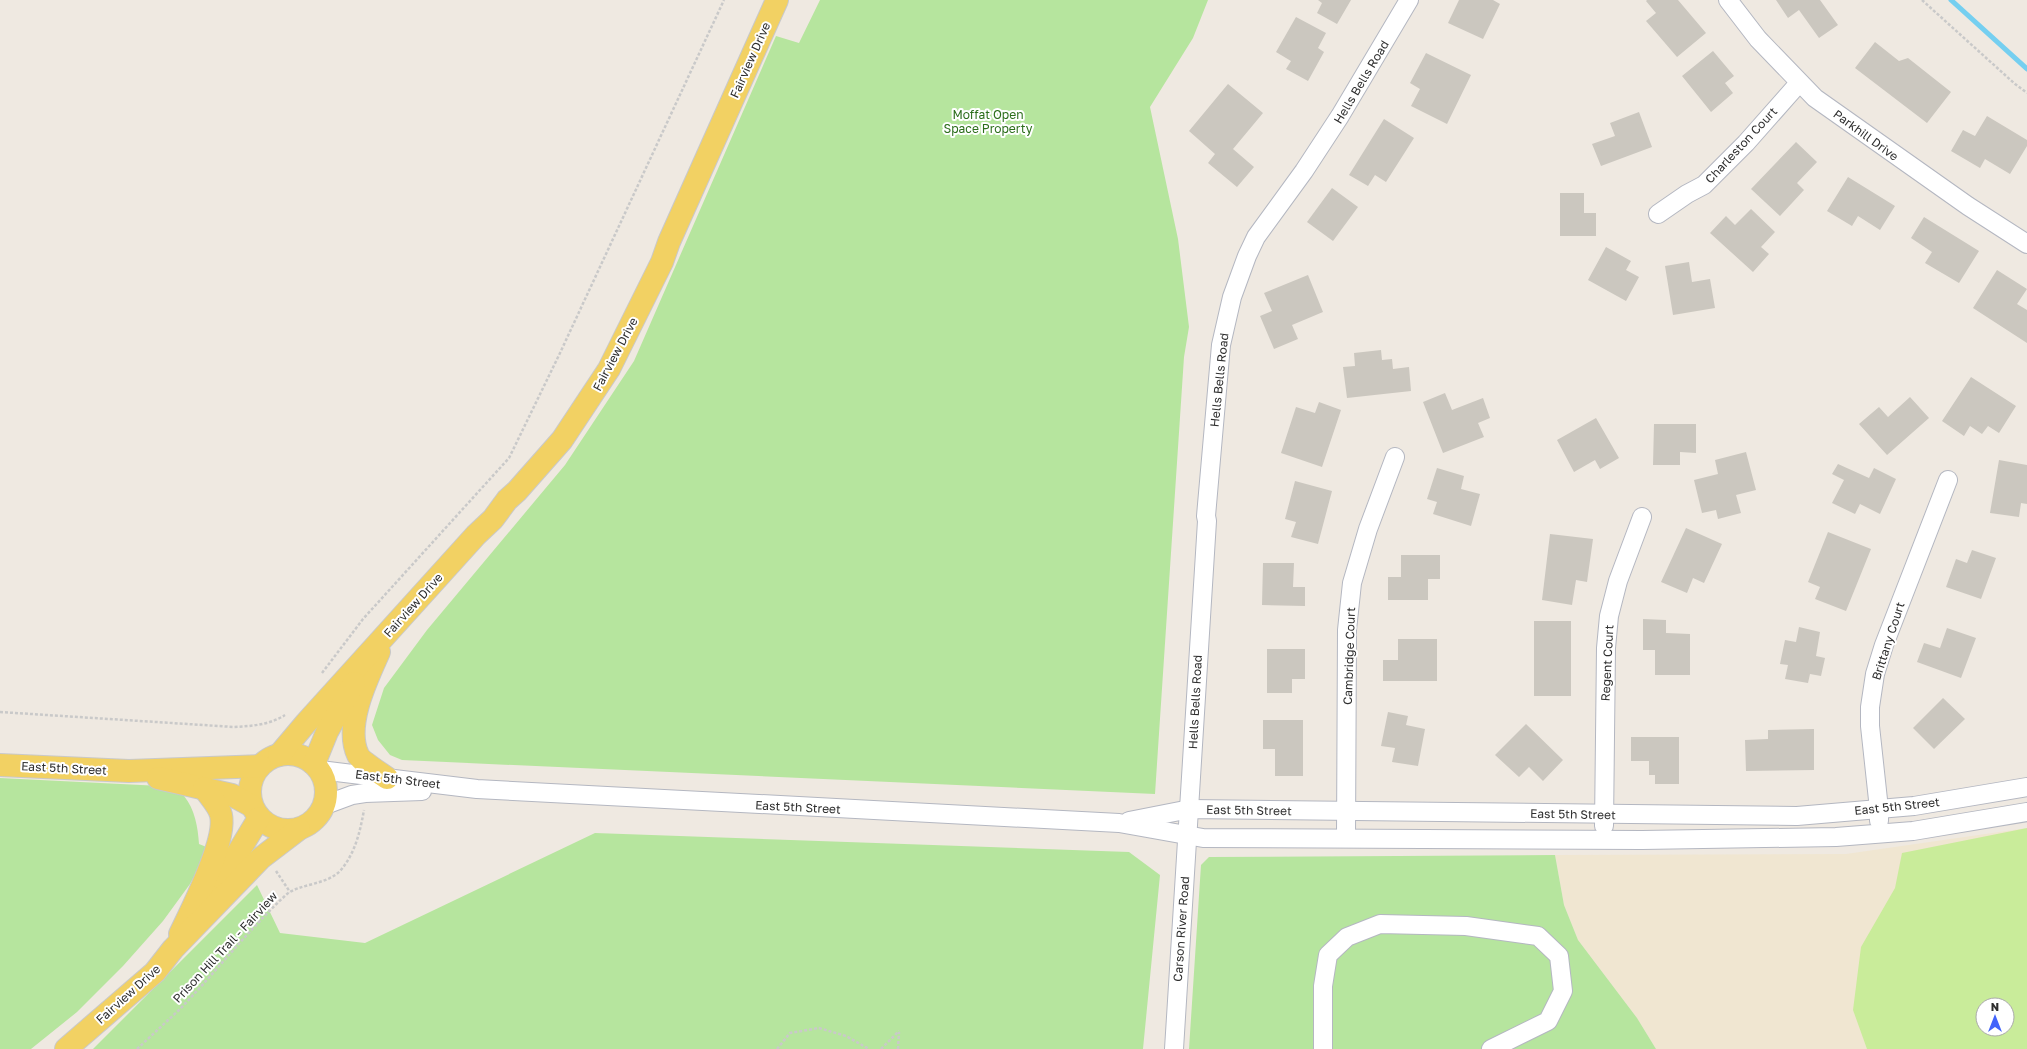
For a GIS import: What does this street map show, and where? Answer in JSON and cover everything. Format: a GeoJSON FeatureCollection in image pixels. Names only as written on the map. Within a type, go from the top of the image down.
{"type":"FeatureCollection","features":[{"type":"Feature","properties":{"kind":"main road","name":"Fairview Drive"},"geometry":{"type":"LineString","coordinates":[[279,755],[476,535],[493,519],[507,500],[517,491],[562,440],[609,369],[662,262],[669,242],[777,0]]}},
{"type":"Feature","properties":{"kind":"main road"},"geometry":{"type":"LineString","coordinates":[[385,636],[360,695],[353,738],[358,756],[386,778]]}},
{"type":"Feature","properties":{"kind":"main road","name":"Fairview Drive"},"geometry":{"type":"LineString","coordinates":[[317,767],[327,732],[370,653]]}},
{"type":"Feature","properties":{"kind":"main road"},"geometry":{"type":"LineString","coordinates":[[294,754],[308,760],[317,767],[326,784],[324,805],[318,818],[299,829],[285,831],[278,829],[256,812],[250,786],[260,766],[266,761],[279,755],[294,754]]}},
{"type":"Feature","properties":{"kind":"main road","name":"East 5th Street"},"geometry":{"type":"LineString","coordinates":[[0,765],[129,771],[260,766]]}},
{"type":"Feature","properties":{"kind":"main road","name":"East 5th Street"},"geometry":{"type":"LineString","coordinates":[[129,771],[232,794],[256,812]]}},
{"type":"Feature","properties":{"kind":"main road"},"geometry":{"type":"LineString","coordinates":[[180,942],[203,886],[219,840],[221,815],[204,788]]}},
{"type":"Feature","properties":{"kind":"main road","name":"Fairview Drive"},"geometry":{"type":"LineString","coordinates":[[180,942],[256,812]]}},
{"type":"Feature","properties":{"kind":"main road","name":"Fairview Drive"},"geometry":{"type":"LineString","coordinates":[[66,1049],[155,972],[180,942],[261,858],[299,829]]}},
{"type":"Feature","properties":{"kind":"street","name":"Hells Bells Road"},"geometry":{"type":"LineString","coordinates":[[1190,809],[1206,516],[1221,345],[1232,297],[1256,237],[1304,171],[1340,116],[1409,0]]}},
{"type":"Feature","properties":{"kind":"street","name":"Parkhill Drive"},"geometry":{"type":"LineString","coordinates":[[1728,0],[1758,39],[1815,98],[1968,206],[2027,244]]}},
{"type":"Feature","properties":{"kind":"street","name":"Charleston Court"},"geometry":{"type":"LineString","coordinates":[[1658,214],[1687,194],[1704,185],[1746,143],[1799,83]]}},
{"type":"Feature","properties":{"kind":"street","name":"Cambridge Court"},"geometry":{"type":"LineString","coordinates":[[1346,838],[1347,630],[1352,583],[1368,529],[1396,457]]}},
{"type":"Feature","properties":{"kind":"street","name":"Brittany Court"},"geometry":{"type":"LineString","coordinates":[[1878,834],[1879,809],[1870,726],[1870,707],[1875,674],[1884,645],[1948,480]]}},
{"type":"Feature","properties":{"kind":"street","name":"Regent Court"},"geometry":{"type":"LineString","coordinates":[[1604,838],[1606,648],[1610,616],[1618,581],[1642,516]]}},
{"type":"Feature","properties":{"kind":"street","name":"East 5th Street"},"geometry":{"type":"LineString","coordinates":[[317,767],[386,778],[476,789],[1119,823],[1203,838],[1836,837],[1913,831],[2027,812]]}},
{"type":"Feature","properties":{"kind":"street","name":"East 5th Street"},"geometry":{"type":"LineString","coordinates":[[1119,823],[1190,809],[1346,812],[1797,816],[1914,806],[2027,787]]}},
{"type":"Feature","properties":{"kind":"street","name":"East 5th Street"},"geometry":{"type":"LineString","coordinates":[[324,805],[352,795],[365,793],[476,789]]}},
{"type":"Feature","properties":{"kind":"street","name":"Carson River Road"},"geometry":{"type":"LineString","coordinates":[[1174,1049],[1187,835],[1190,809]]}},
{"type":"Feature","properties":{"kind":"street"},"geometry":{"type":"LineString","coordinates":[[1323,1049],[1323,986],[1328,955],[1347,937],[1380,924],[1466,926],[1538,936],[1560,956],[1563,991],[1548,1021],[1490,1049]]}},
{"type":"Feature","properties":{"kind":"path"},"geometry":{"type":"LineString","coordinates":[[319,678],[363,619],[509,458],[560,353],[724,0]]}},
{"type":"Feature","properties":{"kind":"path"},"geometry":{"type":"LineString","coordinates":[[1922,0],[2014,84],[2027,93]]}},
{"type":"Feature","properties":{"kind":"path"},"geometry":{"type":"LineString","coordinates":[[0,712],[234,727],[258,725],[277,720],[290,713]]}},
{"type":"Feature","properties":{"kind":"path","name":"Prison Hill Trail - Fairview"},"geometry":{"type":"LineString","coordinates":[[137,1049],[179,1009],[264,915],[290,892],[318,883],[338,872],[350,857],[360,830],[364,809]]}},
{"type":"Feature","properties":{"kind":"path"},"geometry":{"type":"LineString","coordinates":[[273,867],[290,892]]}},
{"type":"Feature","properties":{"kind":"path"},"geometry":{"type":"LineString","coordinates":[[776,1049],[790,1033],[819,1028],[846,1036],[869,1049]]}},
{"type":"Feature","properties":{"kind":"path"},"geometry":{"type":"LineString","coordinates":[[880,1049],[899,1031],[898,1049]]}},
{"type":"Feature","properties":{"kind":"shaded area"},"geometry":{"type":"Polygon","coordinates":[[[2027,828],[2027,1049],[1656,1049],[1637,1018],[1578,940],[1564,905],[1555,855],[1846,854],[2027,828]]]}},
{"type":"Feature","properties":{"kind":"green space","name":"Moffat Open Space Property"},"geometry":{"type":"Polygon","coordinates":[[[820,0],[1208,0],[1193,38],[1150,107],[1178,239],[1189,327],[1184,357],[1155,794],[402,760],[390,755],[378,740],[372,725],[384,688],[427,630],[565,465],[634,361],[776,36],[799,43],[820,0]]]}},
{"type":"Feature","properties":{"kind":"green space"},"geometry":{"type":"Polygon","coordinates":[[[0,778],[161,786],[179,792],[188,801],[191,807],[197,825],[199,844],[209,848],[190,884],[163,921],[123,966],[77,1012],[31,1049],[0,1049],[0,778]]]}},
{"type":"Feature","properties":{"kind":"green space"},"geometry":{"type":"Polygon","coordinates":[[[2027,828],[2027,1049],[1867,1049],[1853,1010],[1861,947],[1895,888],[1902,853],[2027,828]]]}},
{"type":"Feature","properties":{"kind":"green space"},"geometry":{"type":"Polygon","coordinates":[[[595,833],[1129,852],[1160,875],[1143,1049],[93,1049],[257,885],[280,933],[365,943],[595,833]]]}},
{"type":"Feature","properties":{"kind":"green space"},"geometry":{"type":"Polygon","coordinates":[[[1555,855],[1564,905],[1578,940],[1637,1018],[1656,1049],[1189,1049],[1201,865],[1209,857],[1555,855]]]}},
{"type":"Feature","properties":{"kind":"building"},"geometry":{"type":"Polygon","coordinates":[[[1318,0],[1351,0],[1337,24],[1317,13],[1322,3],[1318,0]]]}},
{"type":"Feature","properties":{"kind":"building"},"geometry":{"type":"Polygon","coordinates":[[[1459,0],[1493,0],[1500,4],[1483,39],[1448,23],[1459,0]]]}},
{"type":"Feature","properties":{"kind":"building"},"geometry":{"type":"Polygon","coordinates":[[[1678,0],[1706,33],[1677,57],[1646,21],[1656,13],[1646,1],[1678,0]]]}},
{"type":"Feature","properties":{"kind":"building"},"geometry":{"type":"Polygon","coordinates":[[[1776,0],[1820,0],[1838,25],[1819,38],[1799,10],[1788,18],[1776,0]]]}},
{"type":"Feature","properties":{"kind":"building"},"geometry":{"type":"Polygon","coordinates":[[[1296,17],[1326,33],[1318,48],[1324,52],[1308,81],[1286,69],[1291,61],[1276,52],[1296,17]]]}},
{"type":"Feature","properties":{"kind":"building"},"geometry":{"type":"Polygon","coordinates":[[[1875,42],[1899,61],[1908,58],[1951,92],[1927,123],[1855,68],[1875,42]]]}},
{"type":"Feature","properties":{"kind":"building"},"geometry":{"type":"Polygon","coordinates":[[[1713,51],[1734,76],[1725,83],[1733,93],[1711,112],[1682,76],[1713,51]]]}},
{"type":"Feature","properties":{"kind":"building"},"geometry":{"type":"Polygon","coordinates":[[[1426,53],[1471,75],[1447,124],[1411,106],[1420,89],[1410,83],[1426,53]]]}},
{"type":"Feature","properties":{"kind":"building"},"geometry":{"type":"Polygon","coordinates":[[[1228,84],[1263,113],[1233,149],[1254,167],[1237,187],[1208,163],[1215,154],[1189,131],[1228,84]]]}},
{"type":"Feature","properties":{"kind":"building"},"geometry":{"type":"Polygon","coordinates":[[[1639,112],[1652,147],[1601,166],[1592,144],[1615,136],[1610,123],[1639,112]]]}},
{"type":"Feature","properties":{"kind":"building"},"geometry":{"type":"Polygon","coordinates":[[[1987,116],[2027,140],[2027,146],[2010,174],[1985,159],[1980,168],[1951,151],[1963,130],[1975,136],[1987,116]]]}},
{"type":"Feature","properties":{"kind":"building"},"geometry":{"type":"Polygon","coordinates":[[[1384,119],[1414,138],[1386,182],[1375,175],[1368,186],[1349,175],[1384,119]]]}},
{"type":"Feature","properties":{"kind":"building"},"geometry":{"type":"Polygon","coordinates":[[[1796,142],[1817,162],[1797,183],[1804,190],[1780,216],[1751,189],[1796,142]]]}},
{"type":"Feature","properties":{"kind":"building"},"geometry":{"type":"Polygon","coordinates":[[[1848,177],[1895,206],[1880,230],[1858,216],[1852,226],[1827,211],[1848,177]]]}},
{"type":"Feature","properties":{"kind":"building"},"geometry":{"type":"Polygon","coordinates":[[[1332,188],[1358,207],[1333,241],[1307,222],[1332,188]]]}},
{"type":"Feature","properties":{"kind":"building"},"geometry":{"type":"Polygon","coordinates":[[[1560,193],[1584,193],[1584,213],[1596,213],[1596,236],[1560,236],[1560,193]]]}},
{"type":"Feature","properties":{"kind":"building"},"geometry":{"type":"Polygon","coordinates":[[[1751,209],[1775,232],[1761,247],[1769,254],[1753,272],[1710,233],[1726,216],[1735,225],[1751,209]]]}},
{"type":"Feature","properties":{"kind":"building"},"geometry":{"type":"Polygon","coordinates":[[[1924,217],[1979,251],[1959,283],[1925,263],[1932,252],[1911,238],[1924,217]]]}},
{"type":"Feature","properties":{"kind":"building"},"geometry":{"type":"Polygon","coordinates":[[[1606,247],[1631,261],[1626,270],[1639,277],[1626,301],[1588,280],[1606,247]]]}},
{"type":"Feature","properties":{"kind":"building"},"geometry":{"type":"Polygon","coordinates":[[[1689,262],[1692,282],[1710,279],[1715,308],[1673,315],[1665,266],[1689,262]]]}},
{"type":"Feature","properties":{"kind":"building"},"geometry":{"type":"Polygon","coordinates":[[[1997,270],[2027,289],[2017,304],[2027,310],[2027,343],[1973,308],[1997,270]]]}},
{"type":"Feature","properties":{"kind":"building"},"geometry":{"type":"Polygon","coordinates":[[[1308,275],[1323,312],[1292,325],[1298,339],[1274,349],[1260,316],[1272,311],[1264,293],[1308,275]]]}},
{"type":"Feature","properties":{"kind":"building"},"geometry":{"type":"Polygon","coordinates":[[[1381,350],[1382,360],[1392,359],[1393,369],[1409,367],[1411,391],[1347,398],[1343,367],[1355,366],[1354,353],[1381,350]]]}},
{"type":"Feature","properties":{"kind":"building"},"geometry":{"type":"Polygon","coordinates":[[[1971,377],[2016,406],[1999,433],[1988,426],[1982,434],[1970,426],[1964,436],[1942,421],[1971,377]]]}},
{"type":"Feature","properties":{"kind":"building"},"geometry":{"type":"Polygon","coordinates":[[[1445,393],[1452,410],[1483,398],[1490,418],[1478,423],[1484,437],[1443,453],[1423,402],[1445,393]]]}},
{"type":"Feature","properties":{"kind":"building"},"geometry":{"type":"Polygon","coordinates":[[[1910,397],[1929,418],[1887,455],[1859,424],[1879,407],[1888,417],[1910,397]]]}},
{"type":"Feature","properties":{"kind":"building"},"geometry":{"type":"Polygon","coordinates":[[[1319,402],[1341,410],[1322,467],[1281,453],[1296,407],[1315,413],[1319,402]]]}},
{"type":"Feature","properties":{"kind":"building"},"geometry":{"type":"Polygon","coordinates":[[[1596,418],[1619,458],[1600,469],[1595,460],[1574,472],[1557,440],[1596,418]]]}},
{"type":"Feature","properties":{"kind":"building"},"geometry":{"type":"Polygon","coordinates":[[[1654,424],[1696,424],[1696,453],[1680,452],[1680,465],[1653,465],[1654,424]]]}},
{"type":"Feature","properties":{"kind":"building"},"geometry":{"type":"Polygon","coordinates":[[[1746,452],[1756,490],[1736,495],[1741,513],[1718,519],[1716,510],[1702,513],[1694,480],[1718,474],[1715,460],[1746,452]]]}},
{"type":"Feature","properties":{"kind":"building"},"geometry":{"type":"Polygon","coordinates":[[[1999,460],[2027,465],[2027,504],[2021,503],[2019,517],[1990,513],[1999,460]]]}},
{"type":"Feature","properties":{"kind":"building"},"geometry":{"type":"Polygon","coordinates":[[[1838,464],[1869,478],[1874,468],[1896,479],[1880,514],[1860,504],[1855,514],[1832,503],[1844,480],[1832,474],[1838,464]]]}},
{"type":"Feature","properties":{"kind":"building"},"geometry":{"type":"Polygon","coordinates":[[[1437,468],[1464,476],[1461,489],[1480,494],[1471,526],[1433,514],[1437,502],[1427,499],[1437,468]]]}},
{"type":"Feature","properties":{"kind":"building"},"geometry":{"type":"Polygon","coordinates":[[[1295,481],[1332,491],[1318,544],[1291,537],[1296,522],[1285,519],[1295,481]]]}},
{"type":"Feature","properties":{"kind":"building"},"geometry":{"type":"Polygon","coordinates":[[[1686,528],[1722,544],[1704,583],[1693,578],[1687,593],[1661,582],[1686,528]]]}},
{"type":"Feature","properties":{"kind":"building"},"geometry":{"type":"Polygon","coordinates":[[[1828,532],[1871,549],[1846,611],[1815,599],[1820,587],[1808,582],[1828,532]]]}},
{"type":"Feature","properties":{"kind":"building"},"geometry":{"type":"Polygon","coordinates":[[[1550,534],[1593,539],[1587,582],[1576,580],[1572,605],[1542,600],[1550,534]]]}},
{"type":"Feature","properties":{"kind":"building"},"geometry":{"type":"Polygon","coordinates":[[[1972,550],[1996,558],[1981,599],[1946,587],[1956,559],[1967,563],[1972,550]]]}},
{"type":"Feature","properties":{"kind":"building"},"geometry":{"type":"Polygon","coordinates":[[[1401,555],[1440,555],[1440,579],[1428,579],[1428,600],[1388,600],[1388,577],[1401,577],[1401,555]]]}},
{"type":"Feature","properties":{"kind":"building"},"geometry":{"type":"Polygon","coordinates":[[[1263,563],[1294,563],[1293,587],[1305,587],[1305,606],[1262,605],[1263,563]]]}},
{"type":"Feature","properties":{"kind":"building"},"geometry":{"type":"Polygon","coordinates":[[[1643,619],[1666,620],[1666,633],[1690,634],[1690,675],[1655,675],[1655,650],[1643,650],[1643,619]]]}},
{"type":"Feature","properties":{"kind":"building"},"geometry":{"type":"Polygon","coordinates":[[[1534,621],[1571,621],[1571,696],[1534,696],[1534,621]]]}},
{"type":"Feature","properties":{"kind":"building"},"geometry":{"type":"Polygon","coordinates":[[[1799,627],[1820,632],[1816,656],[1825,658],[1821,676],[1810,674],[1808,683],[1785,679],[1788,665],[1780,664],[1785,640],[1796,642],[1799,627]]]}},
{"type":"Feature","properties":{"kind":"building"},"geometry":{"type":"Polygon","coordinates":[[[1947,628],[1976,638],[1961,678],[1917,662],[1924,643],[1940,648],[1947,628]]]}},
{"type":"Feature","properties":{"kind":"building"},"geometry":{"type":"Polygon","coordinates":[[[1398,639],[1437,639],[1437,681],[1383,681],[1383,660],[1398,660],[1398,639]]]}},
{"type":"Feature","properties":{"kind":"building"},"geometry":{"type":"Polygon","coordinates":[[[1267,649],[1305,649],[1305,679],[1292,679],[1292,693],[1267,693],[1267,649]]]}},
{"type":"Feature","properties":{"kind":"building"},"geometry":{"type":"Polygon","coordinates":[[[1943,698],[1965,719],[1934,749],[1913,728],[1943,698]]]}},
{"type":"Feature","properties":{"kind":"building"},"geometry":{"type":"Polygon","coordinates":[[[1388,712],[1408,716],[1406,725],[1425,729],[1418,766],[1392,762],[1395,748],[1381,746],[1388,712]]]}},
{"type":"Feature","properties":{"kind":"building"},"geometry":{"type":"Polygon","coordinates":[[[1263,720],[1303,720],[1303,776],[1275,776],[1275,749],[1263,749],[1263,720]]]}},
{"type":"Feature","properties":{"kind":"building"},"geometry":{"type":"Polygon","coordinates":[[[1526,724],[1563,760],[1543,781],[1529,767],[1519,777],[1495,755],[1526,724]]]}},
{"type":"Feature","properties":{"kind":"building"},"geometry":{"type":"Polygon","coordinates":[[[1814,729],[1814,770],[1746,771],[1745,740],[1768,739],[1768,730],[1814,729]]]}},
{"type":"Feature","properties":{"kind":"building"},"geometry":{"type":"Polygon","coordinates":[[[1631,737],[1679,737],[1679,784],[1655,784],[1655,775],[1649,775],[1649,761],[1631,761],[1631,737]]]}},
{"type":"Feature","properties":{"kind":"waterway"},"geometry":{"type":"LineString","coordinates":[[1951,0],[2027,69]]}}]}
